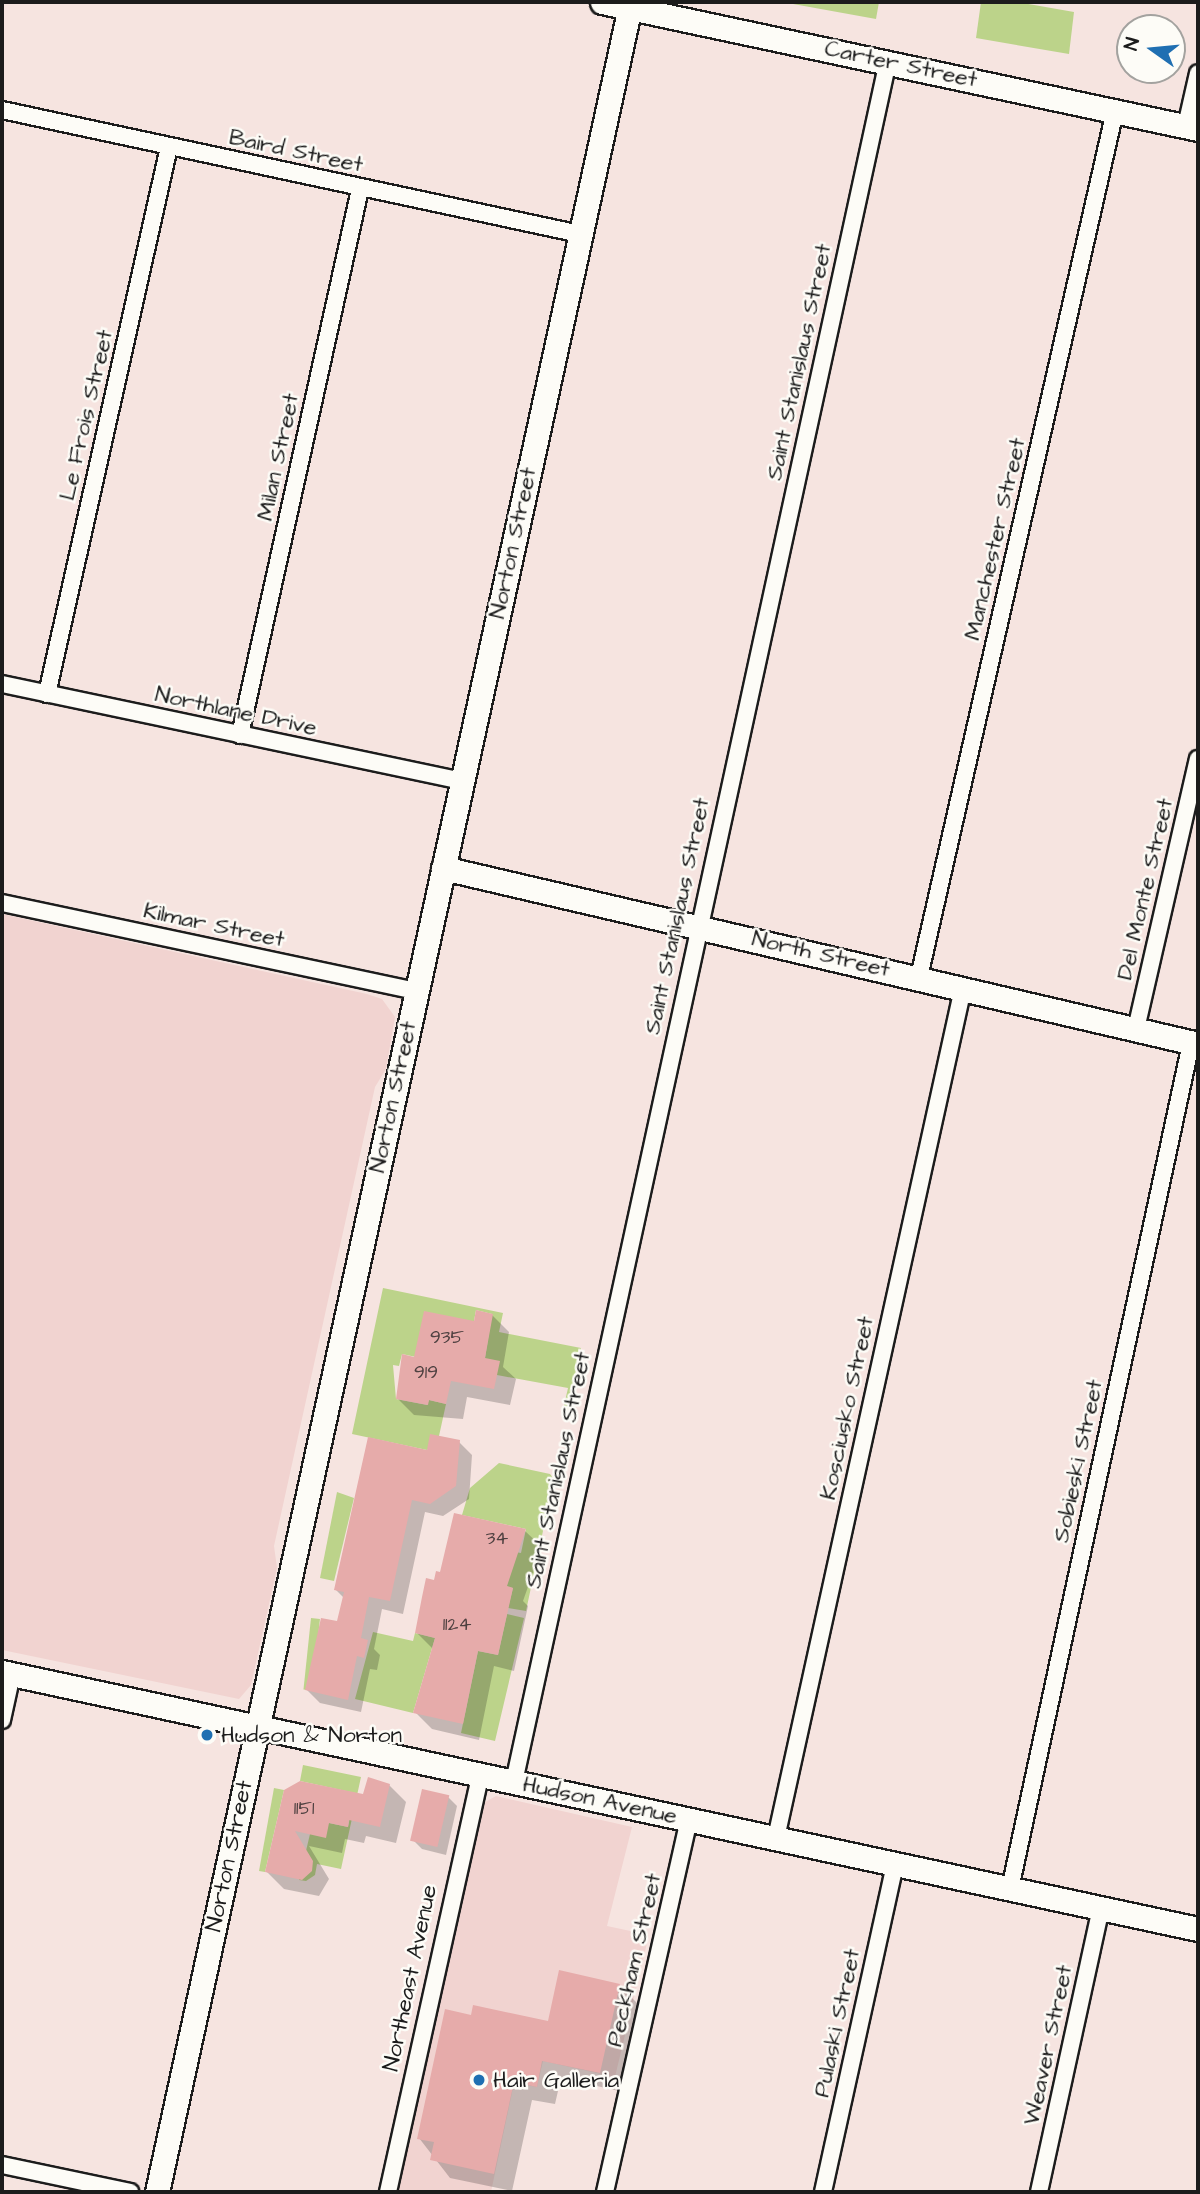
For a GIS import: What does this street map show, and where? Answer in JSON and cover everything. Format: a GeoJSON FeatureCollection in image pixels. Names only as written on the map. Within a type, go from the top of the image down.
{"type":"FeatureCollection","features":[{"type":"Feature","properties":{"kind":"main road","name":"Carter Street"},"geometry":{"type":"LineString","coordinates":[[602,2],[630,5],[1192,128]]}},
{"type":"Feature","properties":{"kind":"main road","name":"Norton Street"},"geometry":{"type":"LineString","coordinates":[[158,2192],[256,1727],[630,5]]}},
{"type":"Feature","properties":{"kind":"main road","name":"North Street"},"geometry":{"type":"LineString","coordinates":[[443,868],[698,925],[1195,1043]]}},
{"type":"Feature","properties":{"kind":"main road","name":"Hudson Avenue"},"geometry":{"type":"LineString","coordinates":[[7,1673],[1198,1929]]}},
{"type":"Feature","properties":{"kind":"street","name":"Saint Stanislaus Street"},"geometry":{"type":"LineString","coordinates":[[514,1782],[698,925],[888,61]]}},
{"type":"Feature","properties":{"kind":"street"},"geometry":{"type":"LineString","coordinates":[[1192,128],[1198,73]]}},
{"type":"Feature","properties":{"kind":"street","name":"Baird Street"},"geometry":{"type":"LineString","coordinates":[[2,110],[360,189],[580,234]]}},
{"type":"Feature","properties":{"kind":"street","name":"Manchester Street"},"geometry":{"type":"LineString","coordinates":[[919,977],[1115,111]]}},
{"type":"Feature","properties":{"kind":"street","name":"Le Frois Street"},"geometry":{"type":"LineString","coordinates":[[47,694],[169,147]]}},
{"type":"Feature","properties":{"kind":"street","name":"Milan Street"},"geometry":{"type":"LineString","coordinates":[[240,735],[360,189]]}},
{"type":"Feature","properties":{"kind":"street","name":"Northlane Drive"},"geometry":{"type":"LineString","coordinates":[[2,684],[461,781]]}},
{"type":"Feature","properties":{"kind":"street","name":"Del Monte Street"},"geometry":{"type":"LineString","coordinates":[[1136,1029],[1198,759]]}},
{"type":"Feature","properties":{"kind":"street","name":"Kilmar Street"},"geometry":{"type":"LineString","coordinates":[[2,903],[416,991]]}},
{"type":"Feature","properties":{"kind":"street","name":"Kosciusko Street"},"geometry":{"type":"LineString","coordinates":[[776,1838],[963,988]]}},
{"type":"Feature","properties":{"kind":"street","name":"Sobieski Street"},"geometry":{"type":"LineString","coordinates":[[1010,1889],[1195,1043]]}},
{"type":"Feature","properties":{"kind":"street"},"geometry":{"type":"LineString","coordinates":[[2,1720],[7,1673]]}},
{"type":"Feature","properties":{"kind":"street","name":"Northeast Avenue"},"geometry":{"type":"LineString","coordinates":[[388,2192],[481,1774]]}},
{"type":"Feature","properties":{"kind":"street","name":"Peckham Street"},"geometry":{"type":"LineString","coordinates":[[605,2192],[688,1819]]}},
{"type":"Feature","properties":{"kind":"street","name":"Pulaski Street"},"geometry":{"type":"LineString","coordinates":[[823,2192],[895,1864]]}},
{"type":"Feature","properties":{"kind":"street","name":"Weaver Street"},"geometry":{"type":"LineString","coordinates":[[1039,2192],[1101,1908]]}},
{"type":"Feature","properties":{"kind":"street"},"geometry":{"type":"LineString","coordinates":[[2,2165],[130,2192]]}},
{"type":"Feature","properties":{"kind":"shaded area"},"geometry":{"type":"Polygon","coordinates":[[[2,914],[367,994],[382,999],[395,1017],[386,1069],[375,1087],[274,1546],[277,1568],[251,1685],[239,1699],[2,1650],[2,914]]]}},
{"type":"Feature","properties":{"kind":"shaded area"},"geometry":{"type":"Polygon","coordinates":[[[496,1796],[632,1827],[607,1926],[649,1935],[615,2077],[543,2061],[537,2087],[514,2083],[491,2192],[394,2192],[480,1805],[496,1796]]]}},
{"type":"Feature","properties":{"kind":"green space"},"geometry":{"type":"Polygon","coordinates":[[[782,2],[879,2],[876,19],[782,2]]]}},
{"type":"Feature","properties":{"kind":"green space"},"geometry":{"type":"Polygon","coordinates":[[[981,2],[1017,2],[1074,12],[1069,54],[976,38],[981,2]]]}},
{"type":"Feature","properties":{"kind":"green space"},"geometry":{"type":"Polygon","coordinates":[[[383,1288],[503,1313],[499,1332],[581,1348],[567,1411],[563,1410],[568,1388],[497,1375],[485,1358],[492,1314],[476,1310],[474,1321],[416,1357],[402,1354],[399,1366],[393,1365],[396,1399],[427,1405],[429,1400],[446,1404],[439,1436],[427,1450],[352,1434],[383,1288]]]}},
{"type":"Feature","properties":{"kind":"green space"},"geometry":{"type":"Polygon","coordinates":[[[499,1463],[550,1474],[554,1479],[526,1611],[508,1608],[513,1588],[497,1584],[515,1552],[521,1553],[526,1529],[462,1515],[470,1488],[499,1463]]]}},
{"type":"Feature","properties":{"kind":"green space"},"geometry":{"type":"Polygon","coordinates":[[[337,1492],[354,1498],[334,1581],[320,1578],[337,1492]]]}},
{"type":"Feature","properties":{"kind":"green space"},"geometry":{"type":"Polygon","coordinates":[[[507,1614],[524,1618],[495,1741],[461,1733],[478,1651],[498,1655],[507,1614]]]}},
{"type":"Feature","properties":{"kind":"green space"},"geometry":{"type":"Polygon","coordinates":[[[311,1618],[320,1619],[312,1691],[303,1690],[311,1618]]]}},
{"type":"Feature","properties":{"kind":"green space"},"geometry":{"type":"Polygon","coordinates":[[[373,1632],[413,1641],[415,1633],[435,1638],[413,1713],[355,1699],[373,1632]]]}},
{"type":"Feature","properties":{"kind":"green space"},"geometry":{"type":"Polygon","coordinates":[[[303,1765],[361,1777],[341,1869],[317,1864],[315,1875],[306,1881],[299,1880],[310,1834],[329,1823],[348,1827],[355,1793],[300,1781],[303,1765]]]}},
{"type":"Feature","properties":{"kind":"green space"},"geometry":{"type":"Polygon","coordinates":[[[274,1788],[284,1790],[265,1872],[259,1871],[274,1788]]]}},
{"type":"Feature","properties":{"kind":"building"},"geometry":{"type":"Polygon","coordinates":[[[476,1310],[493,1314],[485,1358],[500,1361],[494,1389],[451,1381],[446,1404],[429,1400],[428,1405],[396,1399],[402,1354],[414,1357],[424,1311],[474,1321],[476,1310]]]}},
{"type":"Feature","properties":{"kind":"building"},"geometry":{"type":"Polygon","coordinates":[[[430,1434],[460,1440],[456,1486],[430,1504],[412,1500],[390,1601],[369,1597],[361,1638],[368,1640],[364,1658],[357,1656],[348,1700],[305,1690],[321,1618],[337,1621],[344,1592],[334,1590],[368,1437],[427,1450],[430,1434]]]}},
{"type":"Feature","properties":{"kind":"building"},"geometry":{"type":"Polygon","coordinates":[[[454,1513],[526,1529],[507,1586],[513,1588],[498,1655],[478,1651],[463,1724],[413,1713],[435,1638],[415,1633],[422,1597],[426,1578],[434,1580],[436,1571],[440,1572],[454,1513]]]}},
{"type":"Feature","properties":{"kind":"building"},"geometry":{"type":"Polygon","coordinates":[[[368,1777],[390,1784],[380,1827],[349,1820],[348,1827],[329,1823],[326,1838],[295,1831],[313,1861],[312,1871],[302,1880],[265,1872],[284,1790],[300,1781],[363,1794],[368,1777]]]}},
{"type":"Feature","properties":{"kind":"building"},"geometry":{"type":"Polygon","coordinates":[[[422,1789],[449,1795],[437,1847],[410,1841],[422,1789]]]}},
{"type":"Feature","properties":{"kind":"building"},"geometry":{"type":"Polygon","coordinates":[[[559,1970],[620,1984],[600,2073],[542,2061],[537,2087],[514,2082],[494,2174],[430,2160],[434,2142],[417,2139],[445,2009],[471,2015],[473,2005],[548,2021],[559,1970]]]}},
{"type":"Feature","properties":{"kind":"place","name":"Hudson & Norton"},"geometry":{"type":"Point","coordinates":[207,1735]}},
{"type":"Feature","properties":{"kind":"place","name":"Hair Galleria"},"geometry":{"type":"Point","coordinates":[479,2080]}}]}
